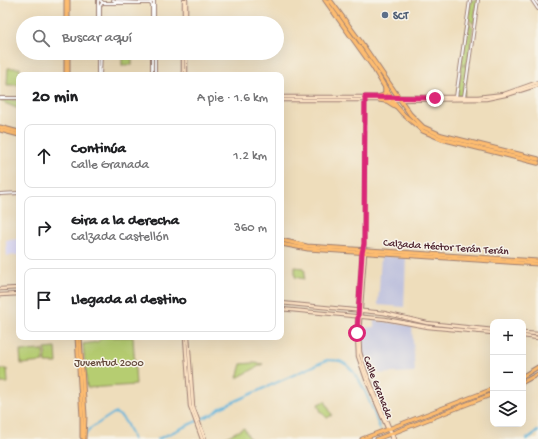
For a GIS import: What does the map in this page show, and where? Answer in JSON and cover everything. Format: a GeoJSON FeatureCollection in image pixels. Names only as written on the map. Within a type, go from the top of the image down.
{"type":"FeatureCollection","features":[{"type":"Feature","properties":{"kind":"highway"},"geometry":{"type":"LineString","coordinates":[[325,0],[373,67],[396,106],[423,131],[434,137],[538,163]]}},
{"type":"Feature","properties":{"kind":"highway"},"geometry":{"type":"LineString","coordinates":[[330,0],[398,99],[414,119],[423,127],[435,133],[538,159]]}},
{"type":"Feature","properties":{"kind":"highway"},"geometry":{"type":"LineString","coordinates":[[347,31],[352,35],[355,35]]}},
{"type":"Feature","properties":{"kind":"highway"},"geometry":{"type":"LineString","coordinates":[[379,99],[385,94],[385,87]]}},
{"type":"Feature","properties":{"kind":"highway"},"geometry":{"type":"LineString","coordinates":[[379,99],[396,106]]}},
{"type":"Feature","properties":{"kind":"main road"},"geometry":{"type":"LineString","coordinates":[[67,0],[67,16]]}},
{"type":"Feature","properties":{"kind":"main road"},"geometry":{"type":"LineString","coordinates":[[185,0],[185,16]]}},
{"type":"Feature","properties":{"kind":"main road"},"geometry":{"type":"LineString","coordinates":[[67,60],[67,72]]}},
{"type":"Feature","properties":{"kind":"main road"},"geometry":{"type":"LineString","coordinates":[[185,60],[185,72]]}},
{"type":"Feature","properties":{"kind":"main road"},"geometry":{"type":"LineString","coordinates":[[456,99],[464,97],[486,97],[498,95],[538,84]]}},
{"type":"Feature","properties":{"kind":"main road"},"geometry":{"type":"LineString","coordinates":[[284,99],[365,98],[482,100],[498,98],[538,84]]}},
{"type":"Feature","properties":{"kind":"main road"},"geometry":{"type":"LineString","coordinates":[[0,127],[16,131]]}},
{"type":"Feature","properties":{"kind":"main road"},"geometry":{"type":"LineString","coordinates":[[0,130],[16,134]]}},
{"type":"Feature","properties":{"kind":"main road","name":"Calzada Héctor Terán Terán"},"geometry":{"type":"LineString","coordinates":[[284,241],[307,246],[363,251],[537,263]]}},
{"type":"Feature","properties":{"kind":"main road","name":"Calzada Héctor Terán Terán"},"geometry":{"type":"LineString","coordinates":[[284,245],[308,249],[524,260],[537,263]]}},
{"type":"Feature","properties":{"kind":"main road","name":"Calle Granada"},"geometry":{"type":"LineString","coordinates":[[363,251],[359,317],[362,358],[366,372],[393,439]]}},
{"type":"Feature","properties":{"kind":"main road"},"geometry":{"type":"LineString","coordinates":[[509,262],[511,260],[524,260]]}},
{"type":"Feature","properties":{"kind":"main road"},"geometry":{"type":"LineString","coordinates":[[0,289],[16,288]]}},
{"type":"Feature","properties":{"kind":"main road"},"geometry":{"type":"LineString","coordinates":[[0,295],[16,294]]}},
{"type":"Feature","properties":{"kind":"main road"},"geometry":{"type":"LineString","coordinates":[[284,303],[388,314],[427,323],[490,330]]}},
{"type":"Feature","properties":{"kind":"main road"},"geometry":{"type":"LineString","coordinates":[[288,310],[286,306],[289,304]]}},
{"type":"Feature","properties":{"kind":"main road"},"geometry":{"type":"LineString","coordinates":[[284,309],[388,320],[428,327],[490,333]]}},
{"type":"Feature","properties":{"kind":"main road"},"geometry":{"type":"LineString","coordinates":[[466,331],[467,328],[479,328]]}},
{"type":"Feature","properties":{"kind":"main road"},"geometry":{"type":"LineString","coordinates":[[526,333],[538,334]]}},
{"type":"Feature","properties":{"kind":"main road"},"geometry":{"type":"LineString","coordinates":[[526,336],[538,338]]}},
{"type":"Feature","properties":{"kind":"main road"},"geometry":{"type":"LineString","coordinates":[[77,340],[83,437]]}},
{"type":"Feature","properties":{"kind":"main road"},"geometry":{"type":"LineString","coordinates":[[80,340],[85,412],[85,431],[83,437]]}},
{"type":"Feature","properties":{"kind":"main road"},"geometry":{"type":"LineString","coordinates":[[186,340],[189,401],[202,439]]}},
{"type":"Feature","properties":{"kind":"main road"},"geometry":{"type":"LineString","coordinates":[[187,340],[189,354],[192,404],[196,421],[205,439]]}},
{"type":"Feature","properties":{"kind":"main road"},"geometry":{"type":"LineString","coordinates":[[186,348],[187,353],[189,354]]}},
{"type":"Feature","properties":{"kind":"main road"},"geometry":{"type":"LineString","coordinates":[[187,360],[190,366]]}},
{"type":"Feature","properties":{"kind":"main road"},"geometry":{"type":"LineString","coordinates":[[526,374],[538,367]]}},
{"type":"Feature","properties":{"kind":"main road"},"geometry":{"type":"LineString","coordinates":[[526,380],[538,374]]}},
{"type":"Feature","properties":{"kind":"main road"},"geometry":{"type":"LineString","coordinates":[[362,439],[490,390]]}},
{"type":"Feature","properties":{"kind":"main road"},"geometry":{"type":"LineString","coordinates":[[377,439],[490,395]]}},
{"type":"Feature","properties":{"kind":"main road"},"geometry":{"type":"LineString","coordinates":[[456,408],[458,402]]}},
{"type":"Feature","properties":{"kind":"street"},"geometry":{"type":"LineString","coordinates":[[99,0],[103,3],[140,1]]}},
{"type":"Feature","properties":{"kind":"street"},"geometry":{"type":"LineString","coordinates":[[99,0],[99,16]]}},
{"type":"Feature","properties":{"kind":"street"},"geometry":{"type":"LineString","coordinates":[[110,3],[113,0],[115,2],[140,1],[150,3],[154,0]]}},
{"type":"Feature","properties":{"kind":"street"},"geometry":{"type":"LineString","coordinates":[[153,16],[154,0]]}},
{"type":"Feature","properties":{"kind":"street"},"geometry":{"type":"LineString","coordinates":[[456,99],[470,0]]}},
{"type":"Feature","properties":{"kind":"street"},"geometry":{"type":"LineString","coordinates":[[464,97],[478,0]]}},
{"type":"Feature","properties":{"kind":"street"},"geometry":{"type":"LineString","coordinates":[[532,0],[538,9]]}},
{"type":"Feature","properties":{"kind":"street"},"geometry":{"type":"LineString","coordinates":[[535,0],[538,4]]}},
{"type":"Feature","properties":{"kind":"street"},"geometry":{"type":"LineString","coordinates":[[99,16],[100,6],[103,3]]}},
{"type":"Feature","properties":{"kind":"street"},"geometry":{"type":"LineString","coordinates":[[150,3],[152,5],[153,16]]}},
{"type":"Feature","properties":{"kind":"street"},"geometry":{"type":"LineString","coordinates":[[99,60],[99,72]]}},
{"type":"Feature","properties":{"kind":"street"},"geometry":{"type":"LineString","coordinates":[[153,60],[153,72]]}},
{"type":"Feature","properties":{"kind":"street"},"geometry":{"type":"LineString","coordinates":[[0,98],[16,98]]}},
{"type":"Feature","properties":{"kind":"street","name":"Calle Granada"},"geometry":{"type":"LineString","coordinates":[[363,251],[365,98]]}},
{"type":"Feature","properties":{"kind":"street"},"geometry":{"type":"LineString","coordinates":[[0,194],[16,193]]}},
{"type":"Feature","properties":{"kind":"shaded area"},"geometry":{"type":"Polygon","coordinates":[[[16,239],[16,255],[7,256],[6,240],[16,239]]]}},
{"type":"Feature","properties":{"kind":"shaded area"},"geometry":{"type":"Polygon","coordinates":[[[381,256],[406,258],[404,307],[378,305],[381,256]]]}},
{"type":"Feature","properties":{"kind":"shaded area"},"geometry":{"type":"Polygon","coordinates":[[[374,320],[412,326],[415,372],[368,374],[363,361],[361,348],[361,328],[374,327],[374,320]]]}},
{"type":"Feature","properties":{"kind":"green space"},"geometry":{"type":"Polygon","coordinates":[[[471,0],[477,0],[474,24],[468,19],[471,0]]]}},
{"type":"Feature","properties":{"kind":"green space"},"geometry":{"type":"Polygon","coordinates":[[[468,22],[473,27],[468,64],[461,64],[468,22]]]}},
{"type":"Feature","properties":{"kind":"green space"},"geometry":{"type":"Polygon","coordinates":[[[122,60],[132,60],[132,65],[122,65],[122,60]]]}},
{"type":"Feature","properties":{"kind":"green space"},"geometry":{"type":"Polygon","coordinates":[[[462,65],[468,66],[464,96],[457,96],[462,65]]]}},
{"type":"Feature","properties":{"kind":"green space"},"geometry":{"type":"Polygon","coordinates":[[[8,68],[20,68],[20,72],[16,72],[16,85],[7,85],[8,68]]]}},
{"type":"Feature","properties":{"kind":"green space"},"geometry":{"type":"Polygon","coordinates":[[[16,100],[16,108],[0,101],[16,100]]]}},
{"type":"Feature","properties":{"kind":"green space"},"geometry":{"type":"Polygon","coordinates":[[[295,267],[303,268],[305,271],[304,279],[295,277],[295,267]]]}},
{"type":"Feature","properties":{"kind":"green space","name":"Juventud 2000"},"geometry":{"type":"Polygon","coordinates":[[[99,340],[133,340],[136,385],[87,388],[83,344],[97,342],[99,340]]]}},
{"type":"Feature","properties":{"kind":"green space"},"geometry":{"type":"Polygon","coordinates":[[[56,348],[57,363],[46,363],[45,349],[56,348]]]}},
{"type":"Feature","properties":{"kind":"green space"},"geometry":{"type":"Polygon","coordinates":[[[43,350],[44,362],[21,364],[20,351],[43,350]]]}},
{"type":"Feature","properties":{"kind":"green space"},"geometry":{"type":"Polygon","coordinates":[[[241,364],[263,364],[237,378],[241,364]]]}},
{"type":"Feature","properties":{"kind":"green space"},"geometry":{"type":"Polygon","coordinates":[[[0,369],[7,369],[8,383],[0,383],[0,369]]]}},
{"type":"Feature","properties":{"kind":"green space"},"geometry":{"type":"Polygon","coordinates":[[[325,401],[332,415],[327,418],[321,412],[318,404],[325,401]]]}},
{"type":"Feature","properties":{"kind":"green space"},"geometry":{"type":"Polygon","coordinates":[[[244,428],[250,439],[231,439],[226,437],[244,428]]]}},
{"type":"Feature","properties":{"kind":"waterway"},"geometry":{"type":"LineString","coordinates":[[158,439],[212,414],[220,408],[327,360],[337,360],[342,362],[349,366],[355,373],[370,402],[380,429]]}},
{"type":"Feature","properties":{"kind":"waterway"},"geometry":{"type":"LineString","coordinates":[[82,439],[91,428],[114,413],[118,414],[124,420],[133,439]]}},
{"type":"Feature","properties":{"kind":"waterway"},"geometry":{"type":"LineString","coordinates":[[527,439],[538,431]]}},
{"type":"Feature","properties":{"kind":"place","name":"SCT"},"geometry":{"type":"Point","coordinates":[385,15]}},
{"type":"Feature","properties":{"kind":"route"},"geometry":{"type":"LineString","coordinates":[[357,333],[362,249],[364,244],[365,97],[435,98]]}}]}
